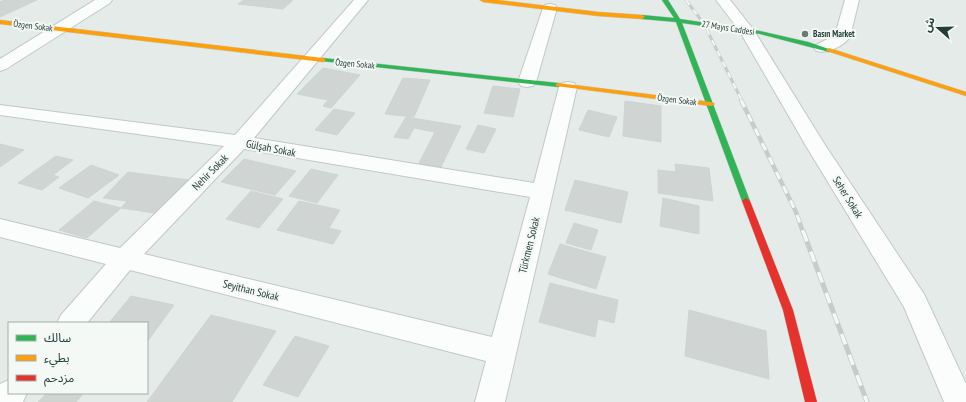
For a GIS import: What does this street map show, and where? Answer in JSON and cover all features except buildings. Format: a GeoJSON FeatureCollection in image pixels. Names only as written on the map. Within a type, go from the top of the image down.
{"type":"FeatureCollection","features":[{"type":"Feature","properties":{"kind":"street"},"geometry":{"type":"LineString","coordinates":[[0,66],[105,0]]}},
{"type":"Feature","properties":{"kind":"street","name":"Nehir Sokak"},"geometry":{"type":"LineString","coordinates":[[72,322],[124,259],[240,142],[361,0]]}},
{"type":"Feature","properties":{"kind":"street","name":"27 Mayıs Caddesi"},"geometry":{"type":"LineString","coordinates":[[483,0],[598,14],[678,20],[746,29],[822,48],[965,95]]}},
{"type":"Feature","properties":{"kind":"street"},"geometry":{"type":"LineString","coordinates":[[665,0],[678,20],[788,310],[811,402]]}},
{"type":"Feature","properties":{"kind":"street","name":"Seher Sokak"},"geometry":{"type":"LineString","coordinates":[[723,0],[746,29],[816,146],[915,302],[959,402]]}},
{"type":"Feature","properties":{"kind":"street"},"geometry":{"type":"LineString","coordinates":[[822,48],[842,37],[852,0]]}},
{"type":"Feature","properties":{"kind":"street"},"geometry":{"type":"LineString","coordinates":[[527,82],[550,8]]}},
{"type":"Feature","properties":{"kind":"street","name":"Özgen Sokak"},"geometry":{"type":"LineString","coordinates":[[0,22],[310,60],[527,82],[711,104]]}},
{"type":"Feature","properties":{"kind":"street","name":"Türkmen Sokak"},"geometry":{"type":"LineString","coordinates":[[490,402],[568,87]]}},
{"type":"Feature","properties":{"kind":"street","name":"Gülşah Sokak"},"geometry":{"type":"LineString","coordinates":[[0,110],[240,142],[520,189],[542,191]]}},
{"type":"Feature","properties":{"kind":"street","name":"Seyithan Sokak"},"geometry":{"type":"LineString","coordinates":[[0,228],[502,352]]}},
{"type":"Feature","properties":{"kind":"street"},"geometry":{"type":"LineString","coordinates":[[4,402],[11,394]]}},
{"type":"Feature","properties":{"kind":"railway"},"geometry":{"type":"LineString","coordinates":[[686,0],[704,24],[742,101]]}},
{"type":"Feature","properties":{"kind":"railway"},"geometry":{"type":"LineString","coordinates":[[741,100],[796,212],[803,232]]}},
{"type":"Feature","properties":{"kind":"railway"},"geometry":{"type":"LineString","coordinates":[[803,231],[867,402]]}},
{"type":"Feature","properties":{"kind":"traffic: fast"},"geometry":{"type":"LineString","coordinates":[[665,0],[678,20],[746,201]]}},
{"type":"Feature","properties":{"kind":"traffic: fast"},"geometry":{"type":"LineString","coordinates":[[642,17],[736,28],[806,43],[829,50]]}},
{"type":"Feature","properties":{"kind":"traffic: fast"},"geometry":{"type":"LineString","coordinates":[[323,60],[558,85]]}},
{"type":"Feature","properties":{"kind":"traffic: slow"},"geometry":{"type":"LineString","coordinates":[[483,0],[598,14],[642,17]]}},
{"type":"Feature","properties":{"kind":"traffic: slow"},"geometry":{"type":"LineString","coordinates":[[0,22],[323,60]]}},
{"type":"Feature","properties":{"kind":"traffic: slow"},"geometry":{"type":"LineString","coordinates":[[829,50],[966,94]]}},
{"type":"Feature","properties":{"kind":"traffic: slow"},"geometry":{"type":"LineString","coordinates":[[558,85],[711,104]]}},
{"type":"Feature","properties":{"kind":"traffic: jam"},"geometry":{"type":"LineString","coordinates":[[746,201],[788,310],[811,402]]}},
{"type":"Feature","properties":{"kind":"place","name":"Basın Market"},"geometry":{"type":"Point","coordinates":[805,34]}}]}
